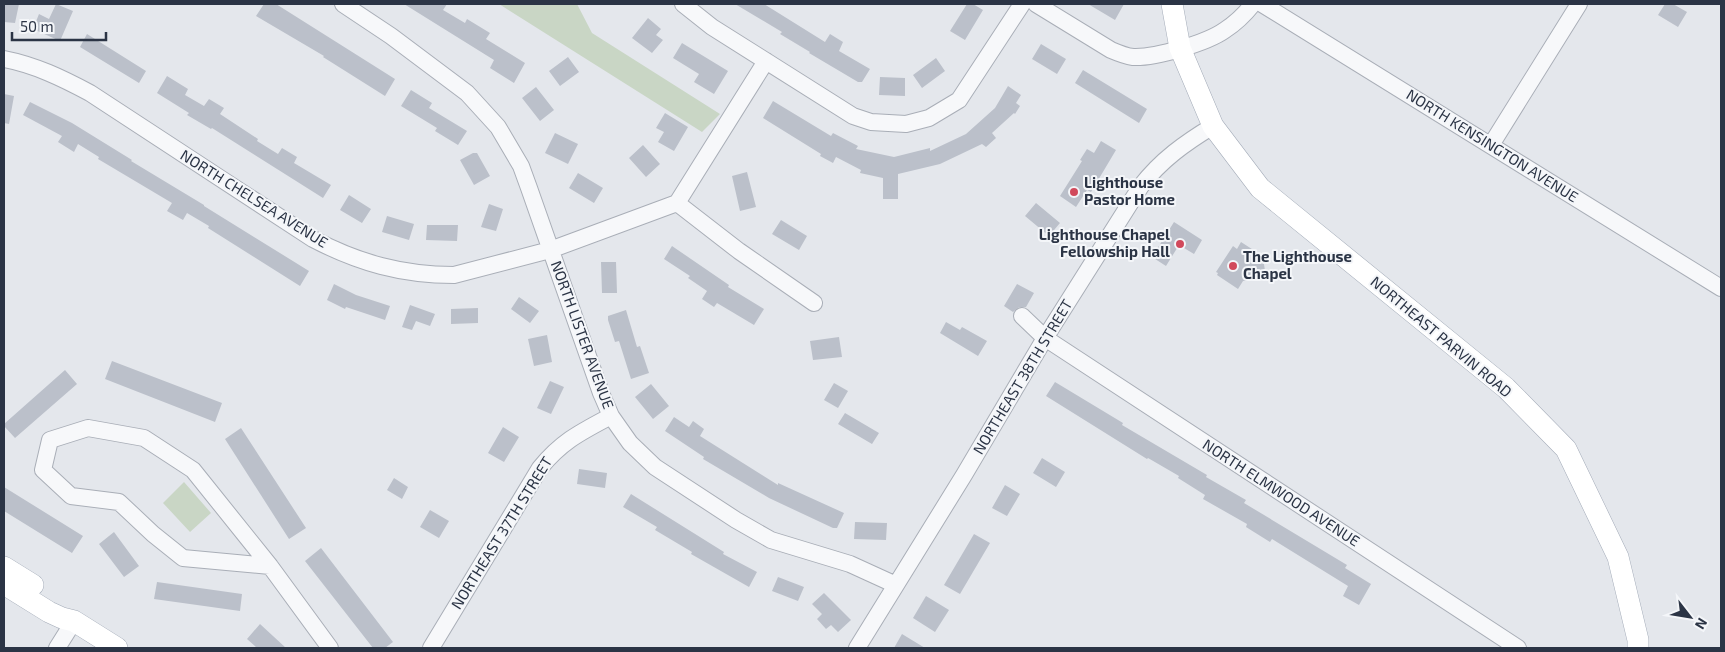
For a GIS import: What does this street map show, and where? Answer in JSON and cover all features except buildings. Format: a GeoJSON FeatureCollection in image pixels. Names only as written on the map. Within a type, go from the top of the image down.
{"type":"FeatureCollection","features":[{"type":"Feature","properties":{"kind":"main road","name":"NORTHEAST PARVIN ROAD"},"geometry":{"type":"LineString","coordinates":[[1172,4],[1180,48],[1213,126],[1260,188],[1506,388],[1566,449],[1618,556],[1638,640],[1638,648]]}},
{"type":"Feature","properties":{"kind":"main road"},"geometry":{"type":"LineString","coordinates":[[4,567],[59,601],[74,621]]}},
{"type":"Feature","properties":{"kind":"main road"},"geometry":{"type":"LineString","coordinates":[[4,584],[49,612],[74,621],[117,648]]}},
{"type":"Feature","properties":{"kind":"street","name":"NORTH LISTER AVENUE"},"geometry":{"type":"LineString","coordinates":[[343,4],[450,79],[484,109],[498,127],[521,166],[591,366],[611,416],[630,443],[655,467],[736,520],[771,540],[850,564],[896,585]]}},
{"type":"Feature","properties":{"kind":"street"},"geometry":{"type":"LineString","coordinates":[[683,4],[712,27],[853,116],[871,122],[906,124],[930,118],[959,100],[1022,4]]}},
{"type":"Feature","properties":{"kind":"street"},"geometry":{"type":"LineString","coordinates":[[1036,4],[1119,54],[1132,57],[1147,56],[1180,48],[1224,32],[1239,20],[1253,4]]}},
{"type":"Feature","properties":{"kind":"street","name":"NORTH KENSINGTON AVENUE"},"geometry":{"type":"LineString","coordinates":[[1262,4],[1721,288]]}},
{"type":"Feature","properties":{"kind":"street"},"geometry":{"type":"LineString","coordinates":[[1491,145],[1579,4]]}},
{"type":"Feature","properties":{"kind":"street","name":"NORTH CHELSEA AVENUE"},"geometry":{"type":"LineString","coordinates":[[4,59],[39,69],[90,93],[313,239],[363,262],[389,269],[416,273],[454,275],[550,250]]}},
{"type":"Feature","properties":{"kind":"street"},"geometry":{"type":"LineString","coordinates":[[550,250],[677,202],[766,61]]}},
{"type":"Feature","properties":{"kind":"street","name":"NORTHEAST 38TH STREET"},"geometry":{"type":"LineString","coordinates":[[857,648],[1045,338],[1149,176],[1168,156],[1213,126]]}},
{"type":"Feature","properties":{"kind":"street"},"geometry":{"type":"LineString","coordinates":[[677,202],[739,251],[814,303]]}},
{"type":"Feature","properties":{"kind":"street","name":"NORTH ELMWOOD AVENUE"},"geometry":{"type":"LineString","coordinates":[[1022,316],[1045,338],[1518,648]]}},
{"type":"Feature","properties":{"kind":"street","name":"NORTHEAST 37TH STREET"},"geometry":{"type":"LineString","coordinates":[[431,648],[540,468],[553,452],[571,438],[611,416]]}},
{"type":"Feature","properties":{"kind":"street"},"geometry":{"type":"LineString","coordinates":[[270,566],[183,558],[153,534],[119,502],[71,496],[42,470],[50,440],[88,428],[144,438],[193,470],[270,566],[330,648]]}},
{"type":"Feature","properties":{"kind":"street"},"geometry":{"type":"LineString","coordinates":[[57,648],[74,621]]}},
{"type":"Feature","properties":{"kind":"green space"},"geometry":{"type":"Polygon","coordinates":[[[499,4],[577,4],[592,33],[720,114],[702,132],[499,4]]]}},
{"type":"Feature","properties":{"kind":"green space"},"geometry":{"type":"Polygon","coordinates":[[[184,482],[211,513],[190,532],[163,503],[184,482]]]}},
{"type":"Feature","properties":{"kind":"place","name":"Lighthouse Pastor Home"},"geometry":{"type":"Point","coordinates":[1074,192]}},
{"type":"Feature","properties":{"kind":"place","name":"Lighthouse Chapel Fellowship Hall"},"geometry":{"type":"Point","coordinates":[1180,244]}},
{"type":"Feature","properties":{"kind":"place","name":"The Lighthouse Chapel"},"geometry":{"type":"Point","coordinates":[1233,266]}}]}
